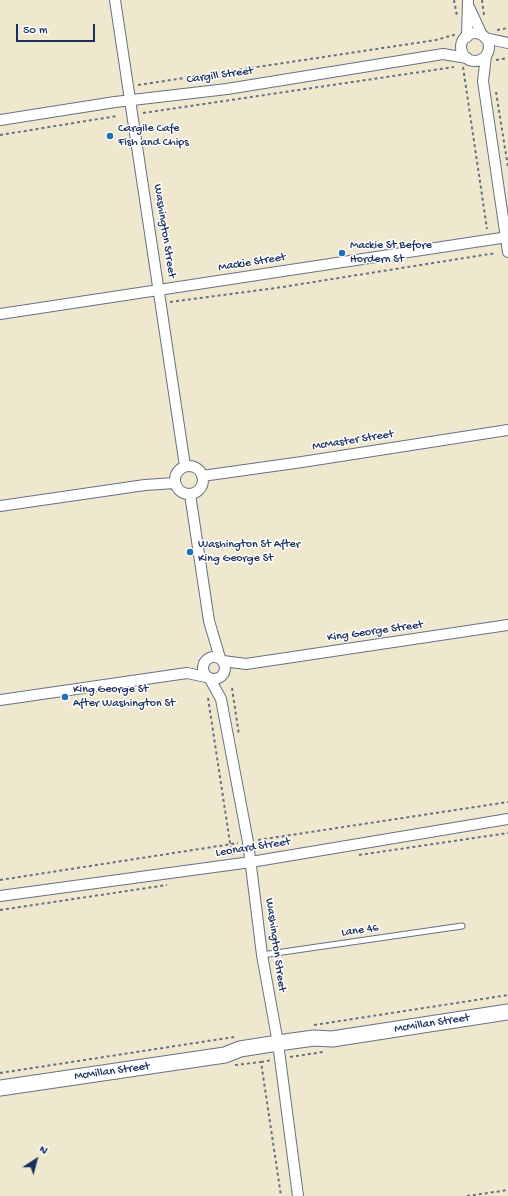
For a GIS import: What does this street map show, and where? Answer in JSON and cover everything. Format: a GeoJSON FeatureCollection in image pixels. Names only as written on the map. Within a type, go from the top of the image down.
{"type":"FeatureCollection","features":[{"type":"Feature","properties":{"kind":"main road","name":"McMillan Street"},"geometry":{"type":"LineString","coordinates":[[0,1088],[227,1061],[240,1049],[278,1048],[314,1038],[332,1038],[508,1012]]}},
{"type":"Feature","properties":{"kind":"street","name":"Washington Street"},"geometry":{"type":"LineString","coordinates":[[115,0],[160,289],[185,466]]}},
{"type":"Feature","properties":{"kind":"street"},"geometry":{"type":"LineString","coordinates":[[468,4],[486,35],[488,42],[483,81],[508,252]]}},
{"type":"Feature","properties":{"kind":"street"},"geometry":{"type":"LineString","coordinates":[[468,4],[462,38],[462,52],[470,60],[483,81]]}},
{"type":"Feature","properties":{"kind":"street"},"geometry":{"type":"LineString","coordinates":[[462,38],[472,34],[486,35],[508,44]]}},
{"type":"Feature","properties":{"kind":"street","name":"Cargill Street"},"geometry":{"type":"LineString","coordinates":[[443,54],[462,38]]}},
{"type":"Feature","properties":{"kind":"street"},"geometry":{"type":"LineString","coordinates":[[470,60],[482,59],[487,54],[508,44]]}},
{"type":"Feature","properties":{"kind":"street","name":"Cargill Street"},"geometry":{"type":"LineString","coordinates":[[0,120],[130,100],[227,88],[443,54],[470,60]]}},
{"type":"Feature","properties":{"kind":"street","name":"Mackie Street"},"geometry":{"type":"LineString","coordinates":[[0,314],[507,237]]}},
{"type":"Feature","properties":{"kind":"street","name":"McMaster Street"},"geometry":{"type":"LineString","coordinates":[[202,476],[508,430]]}},
{"type":"Feature","properties":{"kind":"street"},"geometry":{"type":"LineString","coordinates":[[185,466],[196,467],[202,476],[202,486],[197,491],[190,494],[182,492],[175,483],[177,472],[185,466]]}},
{"type":"Feature","properties":{"kind":"street"},"geometry":{"type":"LineString","coordinates":[[0,506],[145,485],[175,483]]}},
{"type":"Feature","properties":{"kind":"street"},"geometry":{"type":"LineString","coordinates":[[0,700],[187,673],[208,678],[223,676],[226,668],[214,639],[190,494]]}},
{"type":"Feature","properties":{"kind":"street","name":"King George Street"},"geometry":{"type":"LineString","coordinates":[[222,660],[246,664],[508,625]]}},
{"type":"Feature","properties":{"kind":"street"},"geometry":{"type":"LineString","coordinates":[[208,678],[203,671],[205,661],[214,639]]}},
{"type":"Feature","properties":{"kind":"street"},"geometry":{"type":"LineString","coordinates":[[187,673],[214,657],[222,660]]}},
{"type":"Feature","properties":{"kind":"street","name":"King George Street"},"geometry":{"type":"LineString","coordinates":[[223,676],[246,664]]}},
{"type":"Feature","properties":{"kind":"street","name":"Washington Street"},"geometry":{"type":"LineString","coordinates":[[221,699],[223,690],[223,676]]}},
{"type":"Feature","properties":{"kind":"street","name":"Washington Street"},"geometry":{"type":"LineString","coordinates":[[208,678],[221,699],[251,862],[262,956],[278,1048],[298,1196]]}},
{"type":"Feature","properties":{"kind":"street","name":"Leonard Street"},"geometry":{"type":"LineString","coordinates":[[0,896],[251,862],[508,819]]}},
{"type":"Feature","properties":{"kind":"lane","name":"Lane 46"},"geometry":{"type":"LineString","coordinates":[[262,956],[462,926]]}},
{"type":"Feature","properties":{"kind":"path"},"geometry":{"type":"LineString","coordinates":[[482,0],[485,20]]}},
{"type":"Feature","properties":{"kind":"path"},"geometry":{"type":"LineString","coordinates":[[486,35],[508,28]]}},
{"type":"Feature","properties":{"kind":"path"},"geometry":{"type":"LineString","coordinates":[[137,85],[436,40],[462,38]]}},
{"type":"Feature","properties":{"kind":"path"},"geometry":{"type":"LineString","coordinates":[[494,64],[496,60],[508,58]]}},
{"type":"Feature","properties":{"kind":"path"},"geometry":{"type":"LineString","coordinates":[[143,113],[463,66],[487,229]]}},
{"type":"Feature","properties":{"kind":"path"},"geometry":{"type":"LineString","coordinates":[[496,91],[508,167]]}},
{"type":"Feature","properties":{"kind":"path"},"geometry":{"type":"LineString","coordinates":[[0,135],[117,116]]}},
{"type":"Feature","properties":{"kind":"path"},"geometry":{"type":"LineString","coordinates":[[169,302],[299,285],[496,253]]}},
{"type":"Feature","properties":{"kind":"path"},"geometry":{"type":"LineString","coordinates":[[208,693],[234,864]]}},
{"type":"Feature","properties":{"kind":"path"},"geometry":{"type":"LineString","coordinates":[[227,1061],[261,1062],[281,1196]]}},
{"type":"Feature","properties":{"kind":"path"},"geometry":{"type":"LineString","coordinates":[[467,1196],[508,1190]]}},
{"type":"Feature","properties":{"kind":"place","name":"Cargile Cafe Fish and Chips"},"geometry":{"type":"Point","coordinates":[110,136]}},
{"type":"Feature","properties":{"kind":"place","name":"Mackie St Before Hordern St"},"geometry":{"type":"Point","coordinates":[342,253]}},
{"type":"Feature","properties":{"kind":"place","name":"Washington St After King George St"},"geometry":{"type":"Point","coordinates":[190,552]}},
{"type":"Feature","properties":{"kind":"place","name":"King George St After Washington St"},"geometry":{"type":"Point","coordinates":[65,697]}}]}
